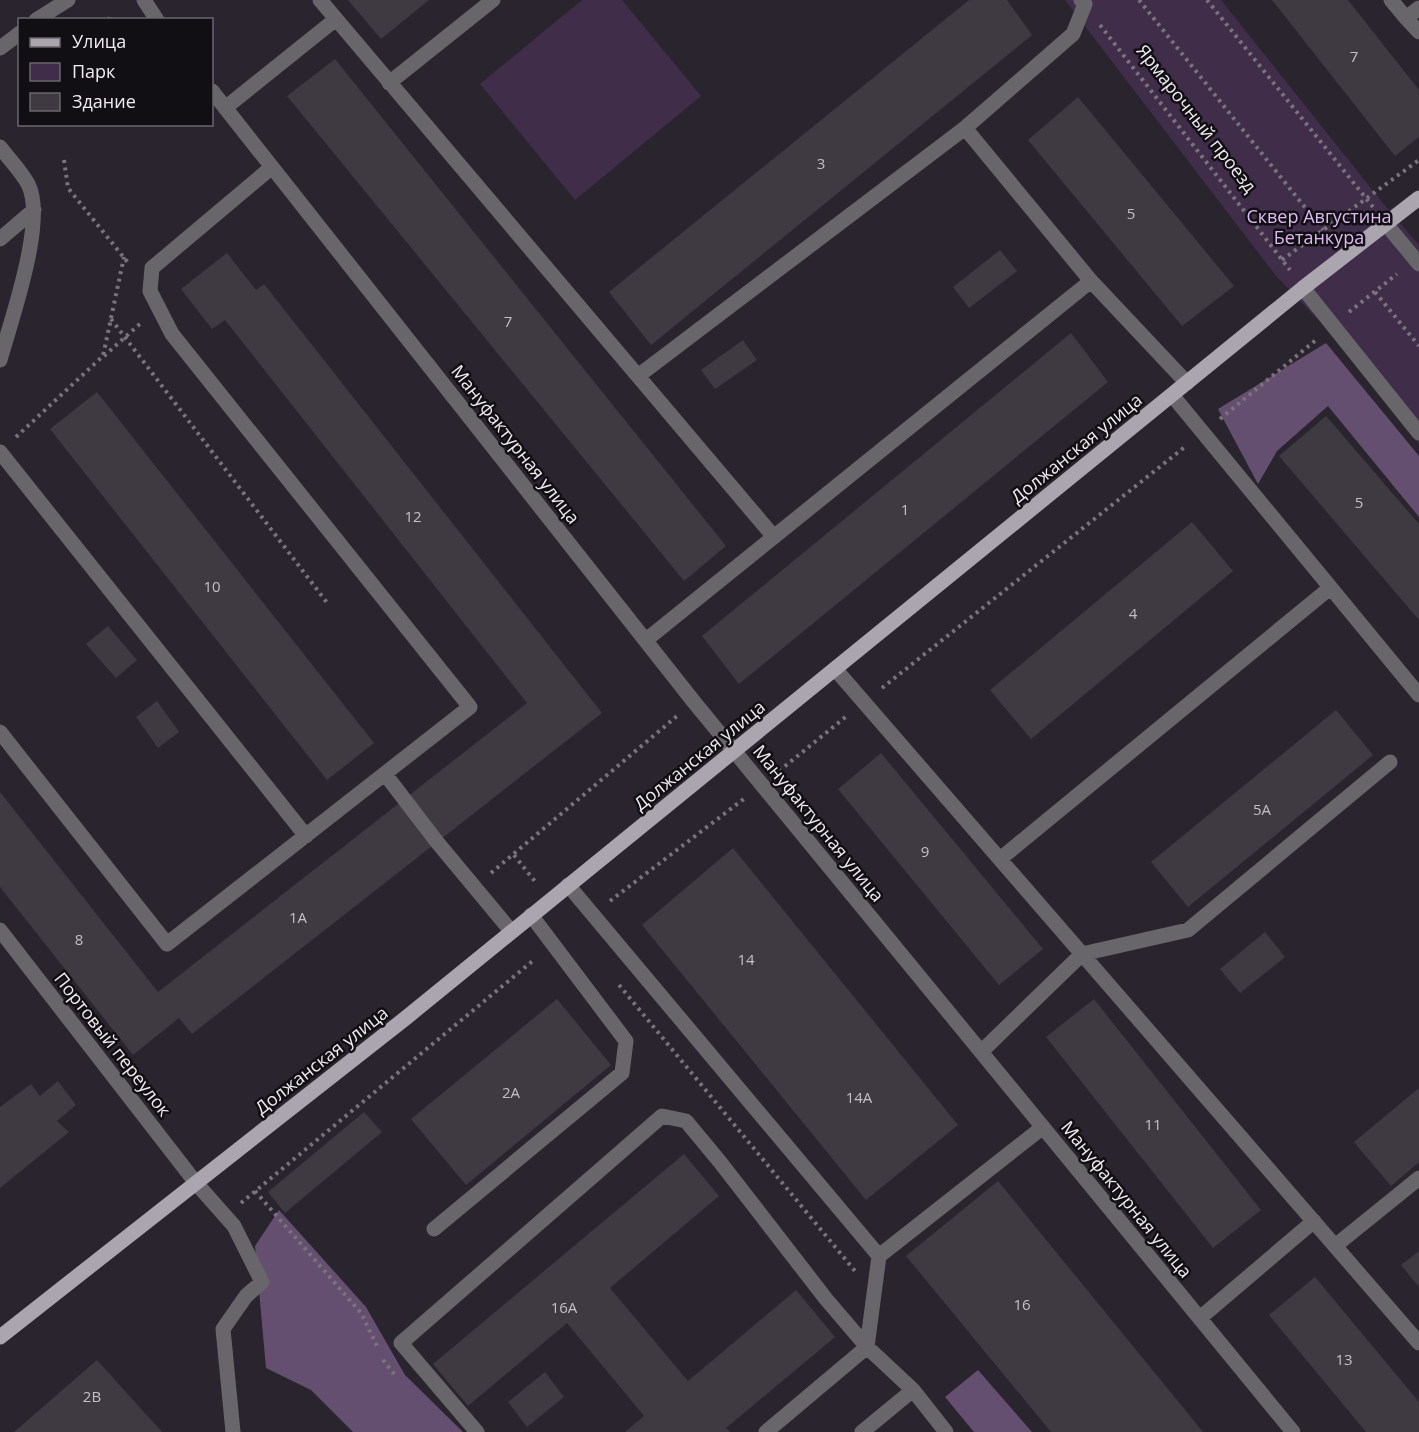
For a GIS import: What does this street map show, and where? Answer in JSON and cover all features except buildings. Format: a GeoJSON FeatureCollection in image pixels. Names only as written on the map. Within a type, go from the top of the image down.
{"type":"FeatureCollection","features":[{"type":"Feature","properties":{"kind":"main road","name":"Должанская улица"},"geometry":{"type":"LineString","coordinates":[[0,1337],[407,1017],[1303,288],[1419,198]]}},
{"type":"Feature","properties":{"kind":"street"},"geometry":{"type":"LineString","coordinates":[[144,0],[156,18]]}},
{"type":"Feature","properties":{"kind":"street"},"geometry":{"type":"LineString","coordinates":[[320,0],[774,537]]}},
{"type":"Feature","properties":{"kind":"street"},"geometry":{"type":"LineString","coordinates":[[389,83],[493,0]]}},
{"type":"Feature","properties":{"kind":"street"},"geometry":{"type":"LineString","coordinates":[[1391,0],[1419,32]]}},
{"type":"Feature","properties":{"kind":"street"},"geometry":{"type":"LineString","coordinates":[[39,18],[64,1]]}},
{"type":"Feature","properties":{"kind":"street"},"geometry":{"type":"LineString","coordinates":[[638,376],[965,128],[1073,34],[1083,2]]}},
{"type":"Feature","properties":{"kind":"street"},"geometry":{"type":"LineString","coordinates":[[1406,18],[1419,8]]}},
{"type":"Feature","properties":{"kind":"street"},"geometry":{"type":"LineString","coordinates":[[225,108],[336,19]]}},
{"type":"Feature","properties":{"kind":"street"},"geometry":{"type":"LineString","coordinates":[[0,48],[18,34]]}},
{"type":"Feature","properties":{"kind":"street","name":"Мануфактурная улица"},"geometry":{"type":"LineString","coordinates":[[213,92],[694,702],[1293,1432]]}},
{"type":"Feature","properties":{"kind":"street"},"geometry":{"type":"LineString","coordinates":[[965,128],[1091,281],[1187,382]]}},
{"type":"Feature","properties":{"kind":"street"},"geometry":{"type":"LineString","coordinates":[[0,147],[29,185],[34,210],[32,241],[0,360]]}},
{"type":"Feature","properties":{"kind":"street"},"geometry":{"type":"LineString","coordinates":[[0,732],[167,944],[470,707],[172,334],[150,291],[152,268],[272,167]]}},
{"type":"Feature","properties":{"kind":"street"},"geometry":{"type":"LineString","coordinates":[[0,239],[34,210]]}},
{"type":"Feature","properties":{"kind":"street"},"geometry":{"type":"LineString","coordinates":[[1386,224],[1419,264]]}},
{"type":"Feature","properties":{"kind":"street"},"geometry":{"type":"LineString","coordinates":[[646,640],[1091,281]]}},
{"type":"Feature","properties":{"kind":"street"},"geometry":{"type":"LineString","coordinates":[[1303,288],[1419,433]]}},
{"type":"Feature","properties":{"kind":"street"},"geometry":{"type":"LineString","coordinates":[[1172,395],[1418,692]]}},
{"type":"Feature","properties":{"kind":"street"},"geometry":{"type":"LineString","coordinates":[[0,452],[306,836]]}},
{"type":"Feature","properties":{"kind":"street"},"geometry":{"type":"LineString","coordinates":[[1000,859],[1330,588]]}},
{"type":"Feature","properties":{"kind":"street"},"geometry":{"type":"LineString","coordinates":[[836,669],[863,703],[1419,1343]]}},
{"type":"Feature","properties":{"kind":"street"},"geometry":{"type":"LineString","coordinates":[[981,1052],[1082,954],[1188,930],[1390,762]]}},
{"type":"Feature","properties":{"kind":"street"},"geometry":{"type":"LineString","coordinates":[[385,774],[511,931]]}},
{"type":"Feature","properties":{"kind":"street"},"geometry":{"type":"LineString","coordinates":[[568,885],[879,1256]]}},
{"type":"Feature","properties":{"kind":"street"},"geometry":{"type":"LineString","coordinates":[[434,1229],[622,1073],[626,1041],[531,915]]}},
{"type":"Feature","properties":{"kind":"street","name":"Портовый переулок"},"geometry":{"type":"LineString","coordinates":[[0,930],[196,1183],[234,1227],[262,1282],[246,1296],[223,1329],[233,1432]]}},
{"type":"Feature","properties":{"kind":"street"},"geometry":{"type":"LineString","coordinates":[[477,1432],[401,1343],[662,1116],[686,1121],[826,1299],[867,1347],[913,1390],[946,1432]]}},
{"type":"Feature","properties":{"kind":"street"},"geometry":{"type":"LineString","coordinates":[[766,1432],[867,1347],[879,1256],[1043,1127]]}},
{"type":"Feature","properties":{"kind":"street"},"geometry":{"type":"LineString","coordinates":[[1335,1246],[1419,1178]]}},
{"type":"Feature","properties":{"kind":"street"},"geometry":{"type":"LineString","coordinates":[[1200,1318],[1314,1221]]}},
{"type":"Feature","properties":{"kind":"street"},"geometry":{"type":"LineString","coordinates":[[862,1432],[913,1390]]}},
{"type":"Feature","properties":{"kind":"path"},"geometry":{"type":"LineString","coordinates":[[1139,0],[1323,230]]}},
{"type":"Feature","properties":{"kind":"path"},"geometry":{"type":"LineString","coordinates":[[1207,0],[1386,224]]}},
{"type":"Feature","properties":{"kind":"path","name":"Ярмарочный проезд"},"geometry":{"type":"LineString","coordinates":[[1083,2],[1303,288]]}},
{"type":"Feature","properties":{"kind":"path"},"geometry":{"type":"LineString","coordinates":[[64,160],[68,188],[124,257],[104,356]]}},
{"type":"Feature","properties":{"kind":"path"},"geometry":{"type":"LineString","coordinates":[[1282,260],[1419,160]]}},
{"type":"Feature","properties":{"kind":"path"},"geometry":{"type":"LineString","coordinates":[[609,902],[763,784],[1203,433],[1375,291],[1419,346]]}},
{"type":"Feature","properties":{"kind":"path"},"geometry":{"type":"LineString","coordinates":[[0,452],[158,306]]}},
{"type":"Feature","properties":{"kind":"path"},"geometry":{"type":"LineString","coordinates":[[111,319],[328,604]]}},
{"type":"Feature","properties":{"kind":"path"},"geometry":{"type":"LineString","coordinates":[[474,886],[514,855],[694,702]]}},
{"type":"Feature","properties":{"kind":"path"},"geometry":{"type":"LineString","coordinates":[[514,855],[550,899]]}},
{"type":"Feature","properties":{"kind":"path"},"geometry":{"type":"LineString","coordinates":[[225,1216],[534,960],[554,946]]}},
{"type":"Feature","properties":{"kind":"path"},"geometry":{"type":"LineString","coordinates":[[611,976],[874,1295]]}},
{"type":"Feature","properties":{"kind":"path"},"geometry":{"type":"LineString","coordinates":[[255,1191],[361,1313]]}},
{"type":"Feature","properties":{"kind":"green space"},"geometry":{"type":"Polygon","coordinates":[[[582,0],[622,0],[701,96],[575,200],[480,84],[582,0]]]}},
{"type":"Feature","properties":{"kind":"green space","name":"Сквер Августина Бетанкура"},"geometry":{"type":"Polygon","coordinates":[[[1065,0],[1221,0],[1419,245],[1419,444],[1331,333],[1276,276],[1065,0]]]}},
{"type":"Feature","properties":{"kind":"shaded area"},"geometry":{"type":"Polygon","coordinates":[[[1326,343],[1419,456],[1419,517],[1328,406],[1277,451],[1258,484],[1218,409],[1326,343]]]}},
{"type":"Feature","properties":{"kind":"shaded area"},"geometry":{"type":"Polygon","coordinates":[[[279,1210],[366,1307],[405,1375],[463,1432],[353,1432],[311,1390],[266,1368],[255,1246],[279,1210]]]}},
{"type":"Feature","properties":{"kind":"shaded area"},"geometry":{"type":"Polygon","coordinates":[[[978,1370],[1032,1432],[974,1432],[945,1397],[978,1370]]]}}]}
